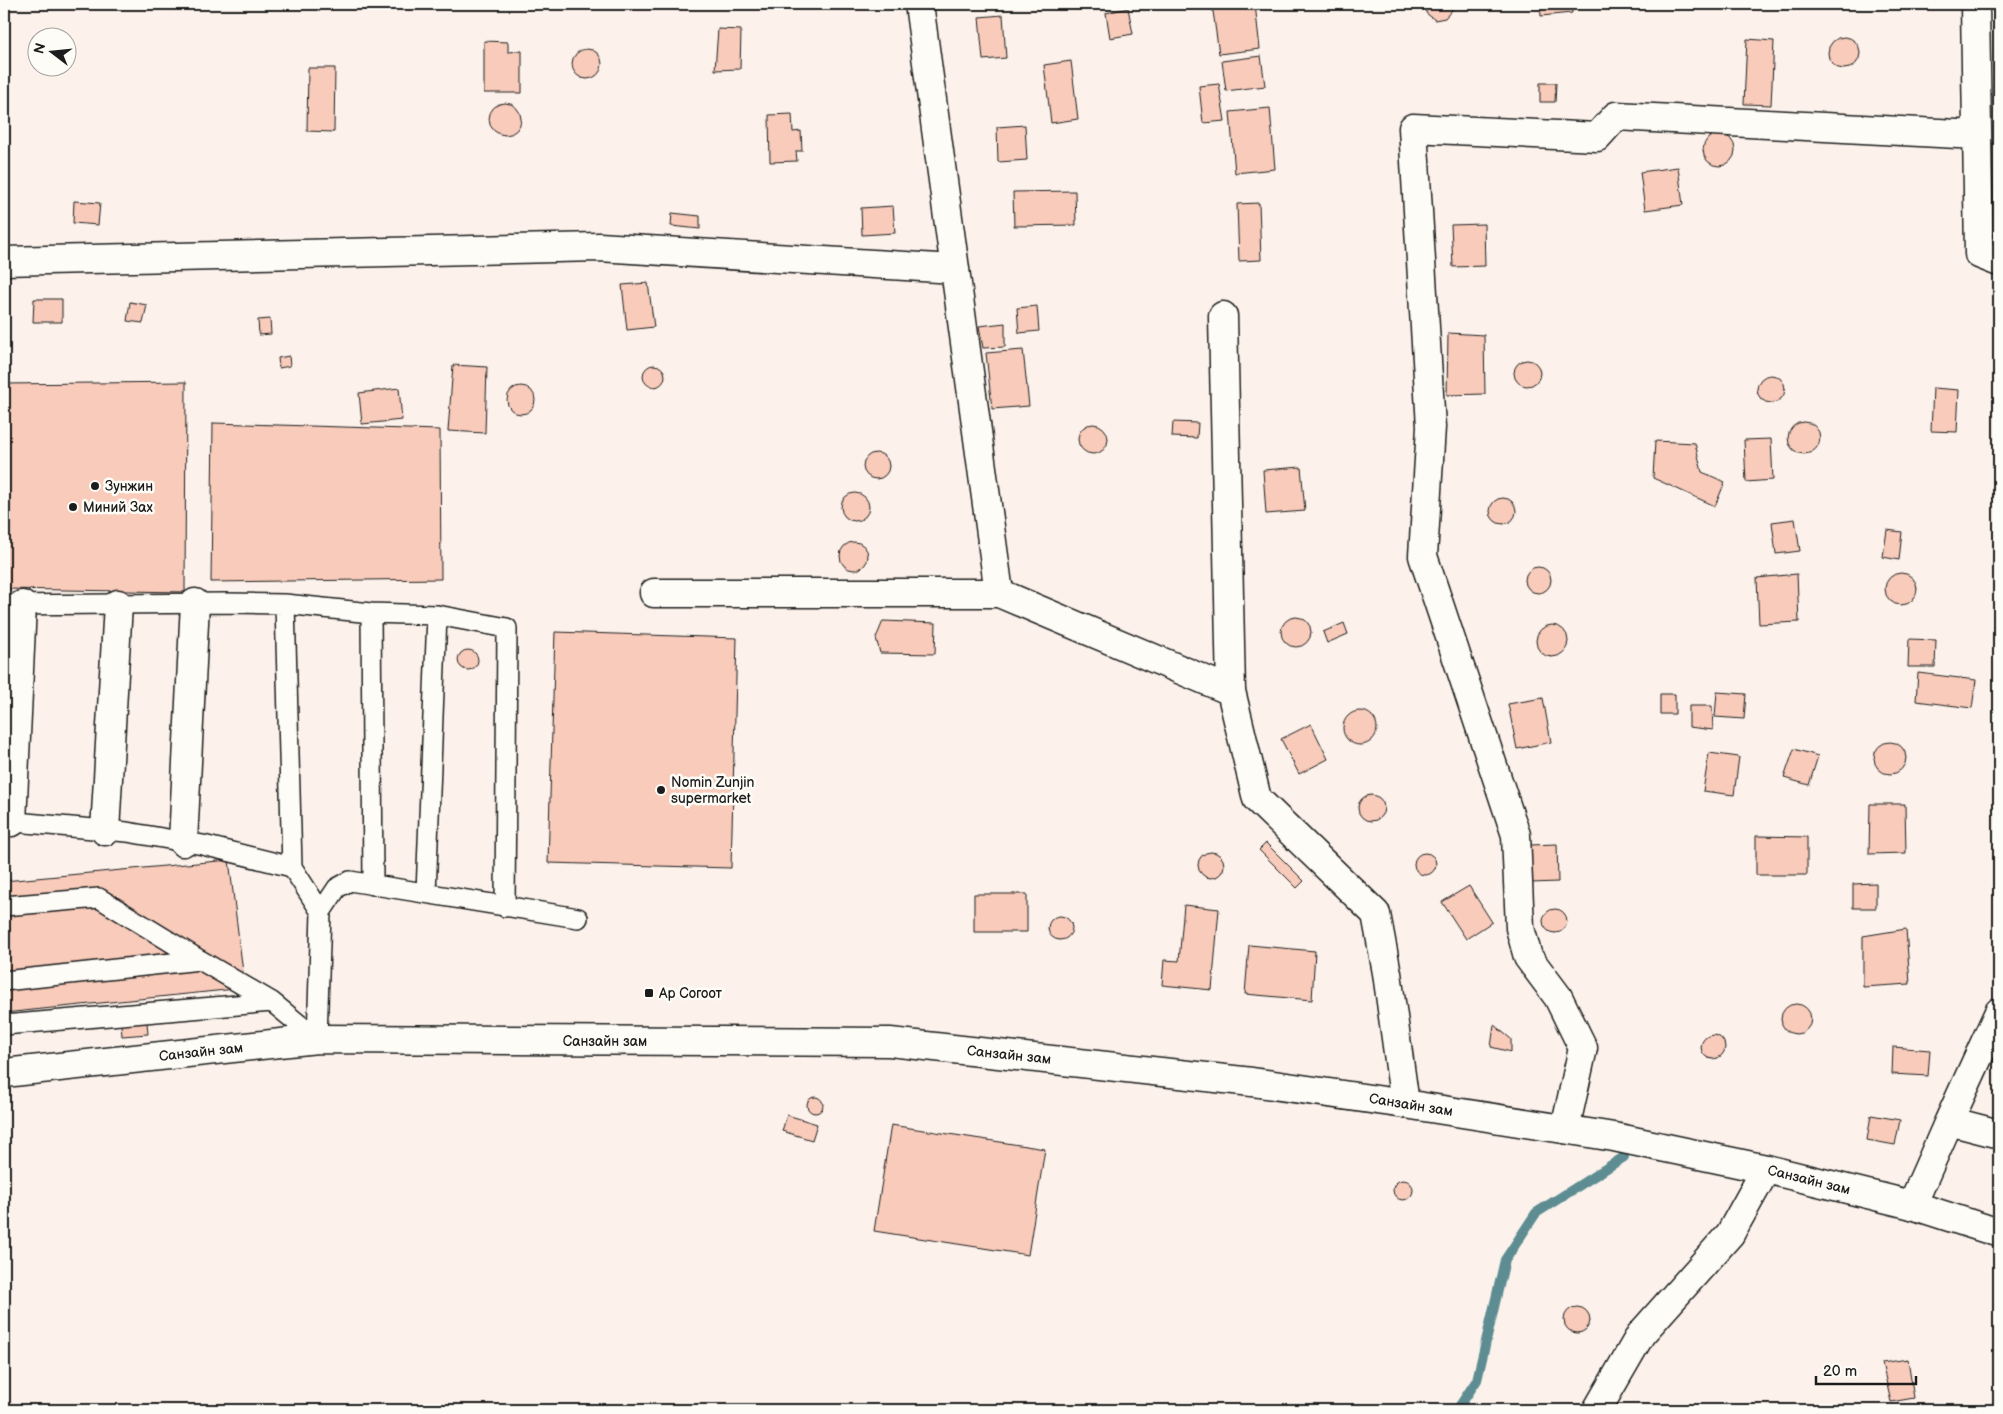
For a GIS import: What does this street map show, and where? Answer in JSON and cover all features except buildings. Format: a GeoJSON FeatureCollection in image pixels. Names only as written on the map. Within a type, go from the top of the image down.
{"type":"FeatureCollection","features":[{"type":"Feature","properties":{"kind":"street"},"geometry":{"type":"LineString","coordinates":[[919,4],[998,593]]}},
{"type":"Feature","properties":{"kind":"street"},"geometry":{"type":"LineString","coordinates":[[1974,4],[1979,254],[1999,262]]}},
{"type":"Feature","properties":{"kind":"street"},"geometry":{"type":"LineString","coordinates":[[1566,1129],[1583,1048],[1558,997],[1528,957],[1520,928],[1516,835],[1423,556],[1431,427],[1413,128],[1598,137],[1616,116],[1977,135]]}},
{"type":"Feature","properties":{"kind":"street"},"geometry":{"type":"LineString","coordinates":[[4,261],[599,247],[954,269]]}},
{"type":"Feature","properties":{"kind":"street"},"geometry":{"type":"LineString","coordinates":[[1223,316],[1231,691],[1257,799],[1376,914],[1387,973],[1405,1104]]}},
{"type":"Feature","properties":{"kind":"street"},"geometry":{"type":"LineString","coordinates":[[654,593],[998,593],[1231,691]]}},
{"type":"Feature","properties":{"kind":"street"},"geometry":{"type":"LineString","coordinates":[[183,842],[195,603]]}},
{"type":"Feature","properties":{"kind":"street"},"geometry":{"type":"LineString","coordinates":[[105,831],[118,604]]}},
{"type":"Feature","properties":{"kind":"street"},"geometry":{"type":"LineString","coordinates":[[8,822],[13,605]]}},
{"type":"Feature","properties":{"kind":"street"},"geometry":{"type":"LineString","coordinates":[[1912,1206],[1999,1012]]}},
{"type":"Feature","properties":{"kind":"street","name":"Санзайн зам"},"geometry":{"type":"LineString","coordinates":[[4,1074],[317,1040],[890,1042],[1252,1082],[1614,1137],[1766,1169],[1912,1206],[1999,1233]]}},
{"type":"Feature","properties":{"kind":"street"},"geometry":{"type":"LineString","coordinates":[[1949,1121],[1999,1134]]}},
{"type":"Feature","properties":{"kind":"street"},"geometry":{"type":"LineString","coordinates":[[1597,1410],[1641,1334],[1730,1234],[1766,1169]]}},
{"type":"Feature","properties":{"kind":"lane"},"geometry":{"type":"LineString","coordinates":[[285,604],[292,867],[321,912]]}},
{"type":"Feature","properties":{"kind":"lane"},"geometry":{"type":"LineString","coordinates":[[13,605],[285,604],[371,613],[437,615],[507,628],[505,906]]}},
{"type":"Feature","properties":{"kind":"lane"},"geometry":{"type":"LineString","coordinates":[[371,613],[372,885]]}},
{"type":"Feature","properties":{"kind":"lane"},"geometry":{"type":"LineString","coordinates":[[426,893],[437,615]]}},
{"type":"Feature","properties":{"kind":"lane"},"geometry":{"type":"LineString","coordinates":[[8,822],[105,831],[183,842],[292,867]]}},
{"type":"Feature","properties":{"kind":"lane"},"geometry":{"type":"LineString","coordinates":[[317,1040],[321,912],[337,888],[350,881],[578,918]]}},
{"type":"Feature","properties":{"kind":"lane"},"geometry":{"type":"LineString","coordinates":[[4,906],[98,898],[272,1002],[317,1040]]}},
{"type":"Feature","properties":{"kind":"lane"},"geometry":{"type":"LineString","coordinates":[[4,982],[200,960]]}},
{"type":"Feature","properties":{"kind":"lane"},"geometry":{"type":"LineString","coordinates":[[4,1025],[272,1002]]}},
{"type":"Feature","properties":{"kind":"waterway"},"geometry":{"type":"LineString","coordinates":[[1457,1410],[1477,1380],[1505,1260],[1536,1213],[1624,1157]]}},
{"type":"Feature","properties":{"kind":"place","name":"Зунжин"},"geometry":{"type":"Point","coordinates":[95,486]}},
{"type":"Feature","properties":{"kind":"place","name":"Миний Зах"},"geometry":{"type":"Point","coordinates":[73,507]}},
{"type":"Feature","properties":{"kind":"place","name":"Nomin Zunjin supermarket"},"geometry":{"type":"Point","coordinates":[661,790]}},
{"type":"Feature","properties":{"kind":"place","name":"Ар Согоот"},"geometry":{"type":"Point","coordinates":[649,993]}}]}
